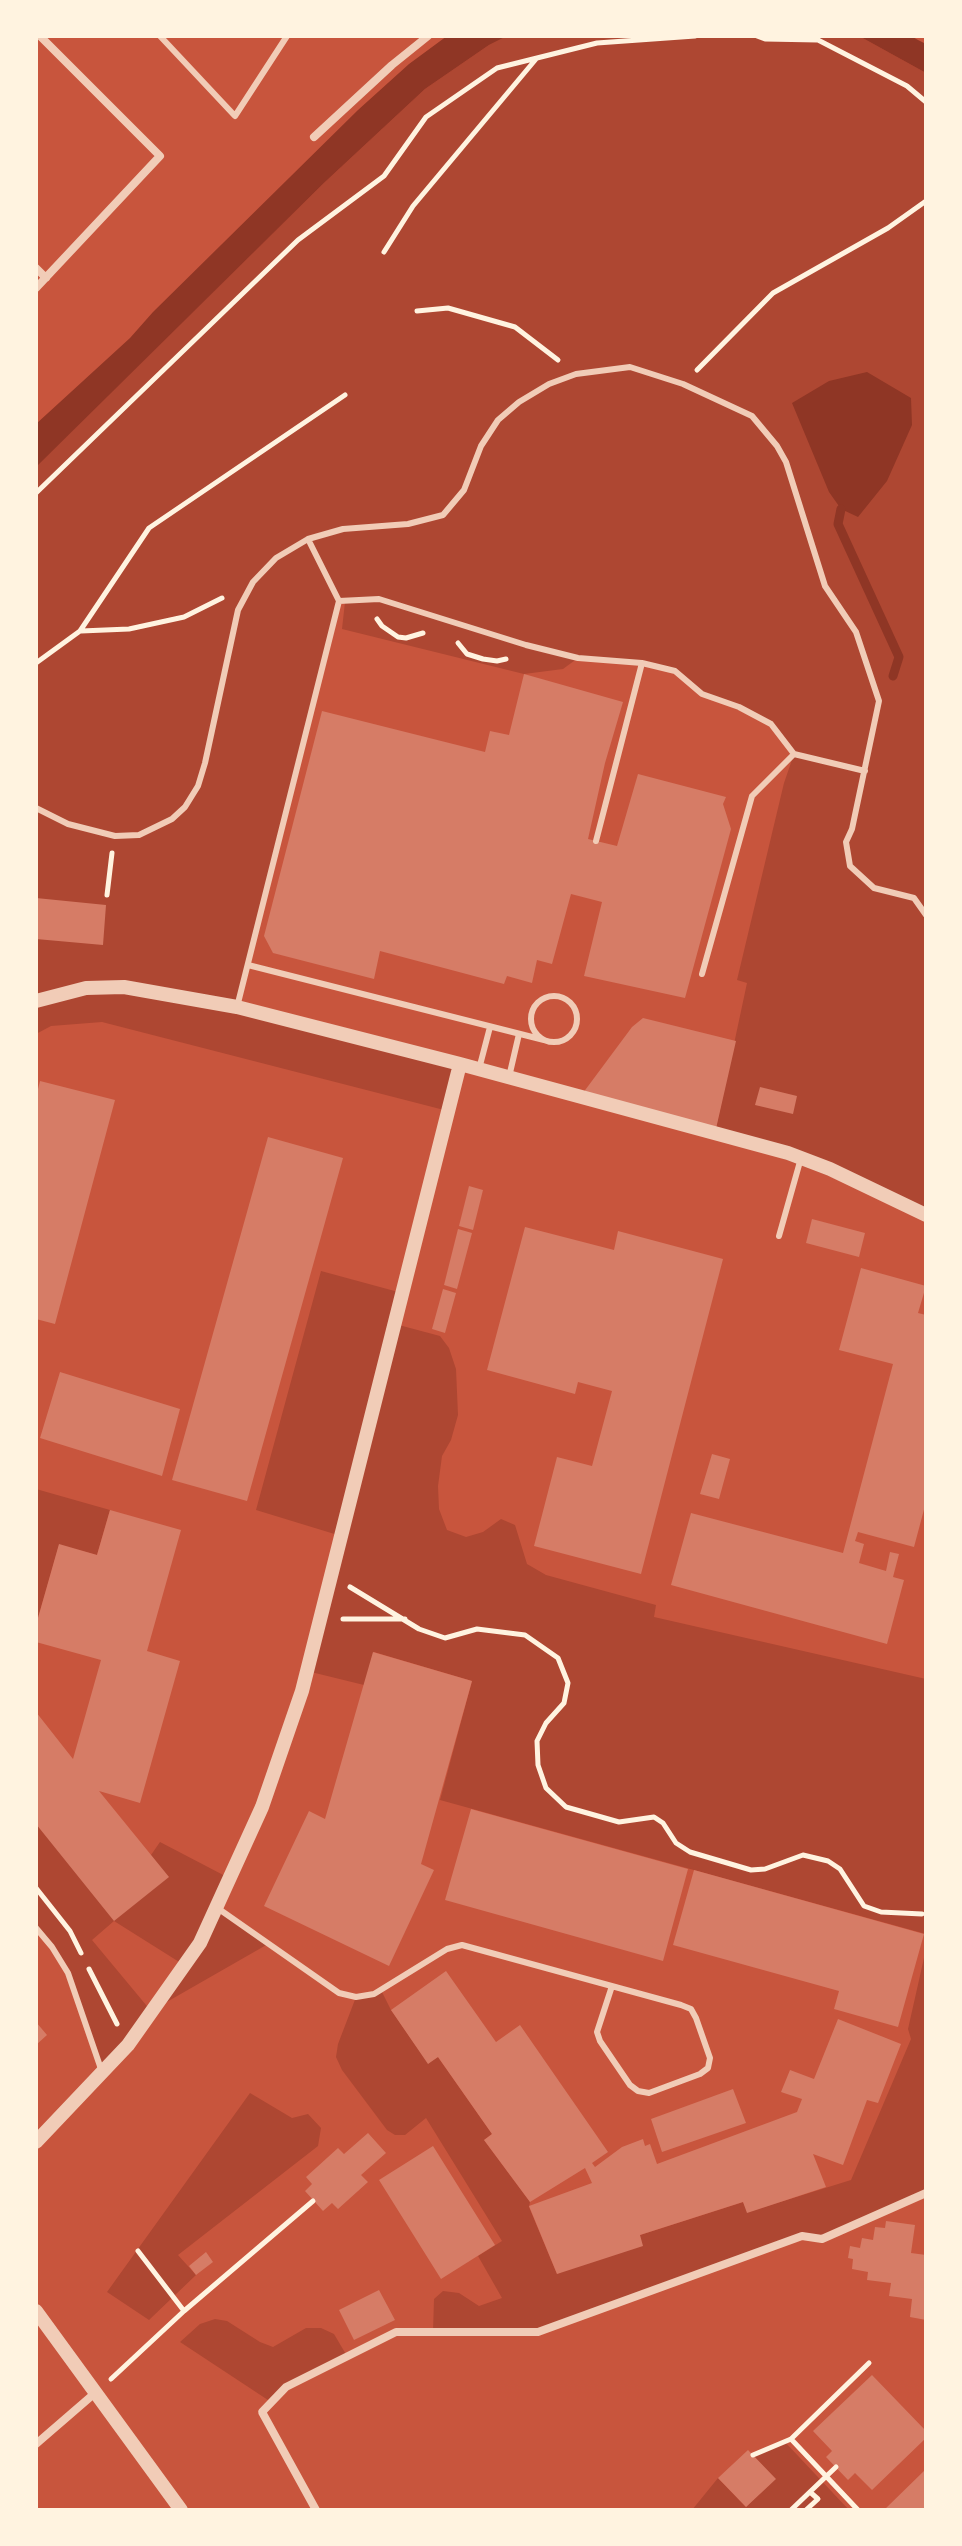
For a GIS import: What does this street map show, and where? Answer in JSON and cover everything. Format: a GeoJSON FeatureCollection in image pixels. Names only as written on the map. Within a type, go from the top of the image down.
{"type":"FeatureCollection","features":[{"type":"Feature","properties":{"kind":"street"},"geometry":{"type":"LineString","coordinates":[[36,288],[160,156],[40,36]]}},
{"type":"Feature","properties":{"kind":"street"},"geometry":{"type":"LineString","coordinates":[[314,137],[423,37]]}},
{"type":"Feature","properties":{"kind":"street"},"geometry":{"type":"LineString","coordinates":[[36,268],[46,278]]}},
{"type":"Feature","properties":{"kind":"street"},"geometry":{"type":"LineString","coordinates":[[36,1001],[86,988],[124,987],[237,1007],[802,1157],[926,1215]]}},
{"type":"Feature","properties":{"kind":"street"},"geometry":{"type":"LineString","coordinates":[[36,2142],[128,2045],[200,1943],[262,1807],[302,1691],[460,1064]]}},
{"type":"Feature","properties":{"kind":"street"},"geometry":{"type":"LineString","coordinates":[[316,2510],[262,2412],[286,2387],[396,2332],[538,2332],[802,2236],[822,2239],[926,2193]]}},
{"type":"Feature","properties":{"kind":"street"},"geometry":{"type":"LineString","coordinates":[[36,2311],[181,2510]]}},
{"type":"Feature","properties":{"kind":"street"},"geometry":{"type":"LineString","coordinates":[[36,2444],[95,2393]]}},
{"type":"Feature","properties":{"kind":"lane"},"geometry":{"type":"LineString","coordinates":[[160,36],[235,116],[287,36]]}},
{"type":"Feature","properties":{"kind":"lane"},"geometry":{"type":"LineString","coordinates":[[36,808],[68,824],[115,836],[139,835],[172,819],[185,807],[198,786],[238,610],[253,582],[276,558],[308,539],[343,529],[408,524],[443,515],[464,490],[481,446],[498,420],[519,402],[549,384],[576,374],[630,367],[683,384],[752,416],[786,462],[825,586],[856,632],[879,701],[852,829],[846,842],[850,866],[874,888],[914,898],[926,915]]}},
{"type":"Feature","properties":{"kind":"lane"},"geometry":{"type":"LineString","coordinates":[[237,1007],[339,601],[308,539]]}},
{"type":"Feature","properties":{"kind":"lane"},"geometry":{"type":"LineString","coordinates":[[339,601],[379,599],[578,658],[642,663],[675,671],[702,694],[739,707],[771,724],[794,754],[865,771]]}},
{"type":"Feature","properties":{"kind":"lane"},"geometry":{"type":"LineString","coordinates":[[596,841],[642,663]]}},
{"type":"Feature","properties":{"kind":"lane"},"geometry":{"type":"LineString","coordinates":[[702,974],[752,796],[794,754]]}},
{"type":"Feature","properties":{"kind":"lane"},"geometry":{"type":"LineString","coordinates":[[248,965],[551,1042],[565,1039],[577,1021],[573,1006],[561,997],[546,997],[534,1007],[531,1022],[538,1036],[544,1040]]}},
{"type":"Feature","properties":{"kind":"lane"},"geometry":{"type":"LineString","coordinates":[[479,1069],[490,1027]]}},
{"type":"Feature","properties":{"kind":"lane"},"geometry":{"type":"LineString","coordinates":[[509,1079],[519,1034]]}},
{"type":"Feature","properties":{"kind":"lane"},"geometry":{"type":"LineString","coordinates":[[779,1236],[802,1157]]}},
{"type":"Feature","properties":{"kind":"lane"},"geometry":{"type":"LineString","coordinates":[[216,1907],[339,1993],[356,1997],[374,1994],[447,1949],[462,1945],[612,1986],[691,2009],[710,2058],[708,2068],[700,2074],[649,2093],[638,2091],[630,2085],[597,2032],[612,1986]]}},
{"type":"Feature","properties":{"kind":"lane"},"geometry":{"type":"LineString","coordinates":[[36,1928],[68,1973],[102,2072]]}},
{"type":"Feature","properties":{"kind":"path"},"geometry":{"type":"LineString","coordinates":[[36,493],[298,240],[384,176],[426,117],[497,68],[596,40],[695,36]]}},
{"type":"Feature","properties":{"kind":"path"},"geometry":{"type":"LineString","coordinates":[[757,36],[765,39],[818,40],[907,86],[926,102]]}},
{"type":"Feature","properties":{"kind":"path"},"geometry":{"type":"LineString","coordinates":[[384,252],[413,206],[537,58]]}},
{"type":"Feature","properties":{"kind":"path"},"geometry":{"type":"LineString","coordinates":[[683,384],[773,293],[888,228],[926,201]]}},
{"type":"Feature","properties":{"kind":"path"},"geometry":{"type":"LineString","coordinates":[[417,311],[448,308],[515,327],[576,374]]}},
{"type":"Feature","properties":{"kind":"path"},"geometry":{"type":"LineString","coordinates":[[36,663],[80,631],[149,528],[345,395]]}},
{"type":"Feature","properties":{"kind":"path"},"geometry":{"type":"LineString","coordinates":[[80,631],[129,629],[184,617],[253,582]]}},
{"type":"Feature","properties":{"kind":"path"},"geometry":{"type":"LineString","coordinates":[[107,895],[115,836]]}},
{"type":"Feature","properties":{"kind":"path"},"geometry":{"type":"LineString","coordinates":[[331,1577],[419,1629],[445,1638],[477,1629],[525,1635],[558,1658],[568,1683],[564,1703],[546,1723],[537,1741],[538,1765],[546,1788],[566,1807],[619,1822],[654,1817],[663,1823],[676,1843],[690,1852],[751,1870],[765,1869],[803,1855],[828,1861],[840,1869],[864,1906],[881,1912],[922,1914]]}},
{"type":"Feature","properties":{"kind":"path"},"geometry":{"type":"LineString","coordinates":[[321,1619],[406,1620]]}},
{"type":"Feature","properties":{"kind":"path"},"geometry":{"type":"LineString","coordinates":[[95,2393],[184,2311],[313,2201]]}},
{"type":"Feature","properties":{"kind":"path"},"geometry":{"type":"LineString","coordinates":[[138,2251],[184,2311]]}},
{"type":"Feature","properties":{"kind":"path"},"geometry":{"type":"LineString","coordinates":[[753,2455],[791,2439],[869,2363]]}},
{"type":"Feature","properties":{"kind":"path"},"geometry":{"type":"LineString","coordinates":[[791,2439],[858,2510]]}},
{"type":"Feature","properties":{"kind":"path"},"geometry":{"type":"LineString","coordinates":[[791,2510],[836,2467]]}},
{"type":"Feature","properties":{"kind":"path"},"geometry":{"type":"LineString","coordinates":[[806,2510],[818,2499],[810,2492]]}},
{"type":"Feature","properties":{"kind":"shaded area"},"geometry":{"type":"Polygon","coordinates":[[[447,36],[507,36],[425,89],[325,182],[36,467],[36,424],[130,338],[358,110],[409,64],[447,36]]]}},
{"type":"Feature","properties":{"kind":"shaded area"},"geometry":{"type":"Polygon","coordinates":[[[507,36],[859,36],[926,73],[926,1216],[911,1207],[715,1133],[747,983],[737,980],[784,783],[794,754],[771,724],[702,694],[675,671],[642,663],[578,658],[563,669],[524,674],[342,629],[345,602],[339,602],[237,1007],[460,1064],[448,1111],[102,1022],[51,1026],[36,1034],[36,466],[325,182],[425,89],[507,36]]]}},
{"type":"Feature","properties":{"kind":"shaded area"},"geometry":{"type":"Polygon","coordinates":[[[859,36],[911,36],[926,44],[926,73],[859,36]]]}},
{"type":"Feature","properties":{"kind":"shaded area"},"geometry":{"type":"Polygon","coordinates":[[[867,372],[911,398],[912,425],[887,481],[858,517],[841,509],[829,492],[792,403],[829,381],[867,372]]]}},
{"type":"Feature","properties":{"kind":"shaded area"},"geometry":{"type":"Polygon","coordinates":[[[321,1271],[402,1293],[395,1324],[440,1336],[449,1348],[456,1369],[458,1415],[451,1440],[442,1456],[438,1486],[439,1509],[447,1530],[466,1537],[483,1532],[501,1519],[515,1525],[527,1564],[546,1575],[656,1605],[654,1617],[926,1679],[926,1934],[440,1800],[472,1681],[374,1652],[364,1685],[307,1671],[341,1536],[256,1510],[321,1271]]]}},
{"type":"Feature","properties":{"kind":"shaded area"},"geometry":{"type":"Polygon","coordinates":[[[36,1489],[110,1510],[97,1555],[59,1545],[36,1625],[36,1489]]]}},
{"type":"Feature","properties":{"kind":"shaded area"},"geometry":{"type":"Polygon","coordinates":[[[36,1824],[151,1855],[160,1842],[229,1878],[217,1907],[268,1944],[151,2011],[102,2072],[69,1977],[36,1928],[36,1824]],[[114,1921],[92,1940],[151,2011],[184,1965],[114,1921]]]}},
{"type":"Feature","properties":{"kind":"shaded area"},"geometry":{"type":"Polygon","coordinates":[[[926,1949],[926,2193],[822,2239],[802,2236],[538,2332],[433,2332],[434,2299],[443,2291],[459,2293],[479,2306],[502,2298],[478,2256],[502,2241],[426,2118],[405,2135],[395,2135],[387,2130],[342,2070],[336,2057],[338,2044],[356,1997],[381,1990],[391,2010],[428,2063],[438,2057],[492,2134],[484,2140],[530,2202],[529,2207],[557,2274],[640,2235],[743,2202],[748,2212],[851,2180],[911,2039],[908,2029],[926,1949]]]}},
{"type":"Feature","properties":{"kind":"shaded area"},"geometry":{"type":"Polygon","coordinates":[[[250,2093],[292,2118],[308,2114],[321,2128],[318,2146],[178,2255],[196,2275],[149,2320],[107,2292],[250,2093]]]}},
{"type":"Feature","properties":{"kind":"shaded area"},"geometry":{"type":"Polygon","coordinates":[[[215,2319],[227,2321],[273,2347],[306,2328],[321,2328],[334,2334],[347,2356],[286,2386],[271,2402],[180,2342],[200,2324],[215,2319]]]}},
{"type":"Feature","properties":{"kind":"shaded area"},"geometry":{"type":"Polygon","coordinates":[[[784,2441],[849,2510],[692,2510],[718,2478],[746,2507],[775,2479],[753,2455],[784,2441]]]}},
{"type":"Feature","properties":{"kind":"building"},"geometry":{"type":"Polygon","coordinates":[[[524,674],[623,702],[588,839],[617,846],[638,774],[726,797],[723,804],[731,829],[685,998],[584,976],[602,902],[571,894],[552,964],[537,960],[532,983],[507,976],[504,984],[380,951],[374,979],[273,953],[264,936],[322,711],[485,752],[490,731],[509,735],[524,674]]]}},
{"type":"Feature","properties":{"kind":"building"},"geometry":{"type":"Polygon","coordinates":[[[36,898],[106,905],[103,945],[36,939],[36,898]]]}},
{"type":"Feature","properties":{"kind":"building"},"geometry":{"type":"Polygon","coordinates":[[[643,1018],[736,1041],[715,1133],[580,1097],[632,1027],[643,1018]]]}},
{"type":"Feature","properties":{"kind":"building"},"geometry":{"type":"Polygon","coordinates":[[[40,1081],[115,1100],[55,1324],[36,1319],[36,1097],[40,1081]]]}},
{"type":"Feature","properties":{"kind":"building"},"geometry":{"type":"Polygon","coordinates":[[[760,1087],[797,1096],[793,1114],[755,1105],[760,1087]]]}},
{"type":"Feature","properties":{"kind":"building"},"geometry":{"type":"Polygon","coordinates":[[[268,1137],[343,1158],[247,1501],[172,1480],[268,1137]]]}},
{"type":"Feature","properties":{"kind":"building"},"geometry":{"type":"Polygon","coordinates":[[[469,1186],[483,1190],[473,1230],[459,1226],[469,1186]]]}},
{"type":"Feature","properties":{"kind":"building"},"geometry":{"type":"Polygon","coordinates":[[[812,1219],[865,1233],[859,1257],[806,1243],[812,1219]]]}},
{"type":"Feature","properties":{"kind":"building"},"geometry":{"type":"Polygon","coordinates":[[[525,1227],[614,1250],[618,1231],[723,1259],[641,1574],[534,1546],[557,1457],[592,1466],[612,1391],[578,1382],[575,1394],[487,1370],[525,1227]]]}},
{"type":"Feature","properties":{"kind":"building"},"geometry":{"type":"Polygon","coordinates":[[[458,1229],[472,1233],[457,1289],[444,1285],[458,1229]]]}},
{"type":"Feature","properties":{"kind":"building"},"geometry":{"type":"Polygon","coordinates":[[[861,1268],[926,1286],[918,1313],[926,1315],[926,1502],[914,1547],[858,1532],[855,1541],[864,1544],[859,1563],[886,1571],[890,1552],[899,1554],[893,1577],[904,1580],[887,1644],[671,1585],[691,1513],[843,1553],[893,1364],[839,1350],[861,1268]]]}},
{"type":"Feature","properties":{"kind":"building"},"geometry":{"type":"Polygon","coordinates":[[[443,1289],[456,1293],[445,1333],[432,1329],[443,1289]]]}},
{"type":"Feature","properties":{"kind":"building"},"geometry":{"type":"Polygon","coordinates":[[[60,1372],[180,1409],[162,1476],[40,1438],[60,1372]]]}},
{"type":"Feature","properties":{"kind":"building"},"geometry":{"type":"Polygon","coordinates":[[[712,1454],[730,1459],[719,1499],[700,1494],[712,1454]]]}},
{"type":"Feature","properties":{"kind":"building"},"geometry":{"type":"Polygon","coordinates":[[[110,1510],[181,1530],[147,1651],[180,1661],[140,1803],[99,1791],[169,1877],[114,1921],[36,1824],[36,1712],[73,1759],[101,1660],[36,1642],[36,1625],[59,1544],[97,1555],[110,1510]]]}},
{"type":"Feature","properties":{"kind":"building"},"geometry":{"type":"Polygon","coordinates":[[[373,1652],[472,1681],[421,1864],[434,1870],[389,1966],[264,1906],[309,1811],[325,1819],[373,1652]]]}},
{"type":"Feature","properties":{"kind":"building"},"geometry":{"type":"Polygon","coordinates":[[[471,1809],[688,1869],[663,1961],[445,1900],[471,1809]]]}},
{"type":"Feature","properties":{"kind":"building"},"geometry":{"type":"Polygon","coordinates":[[[694,1870],[924,1934],[898,2027],[834,2009],[839,1991],[673,1945],[694,1870]]]}},
{"type":"Feature","properties":{"kind":"building"},"geometry":{"type":"Polygon","coordinates":[[[446,1971],[496,2042],[520,2025],[608,2152],[592,2163],[595,2167],[622,2147],[643,2139],[645,2146],[650,2144],[657,2164],[797,2112],[802,2099],[781,2092],[790,2070],[814,2079],[838,2019],[901,2044],[878,2103],[867,2100],[843,2165],[813,2154],[826,2187],[747,2213],[743,2202],[640,2235],[643,2246],[557,2274],[529,2206],[592,2183],[585,2168],[530,2202],[484,2140],[492,2134],[438,2057],[428,2064],[391,2010],[446,1971]]]}},
{"type":"Feature","properties":{"kind":"building"},"geometry":{"type":"Polygon","coordinates":[[[36,2022],[47,2035],[36,2045],[36,2022]]]}},
{"type":"Feature","properties":{"kind":"building"},"geometry":{"type":"Polygon","coordinates":[[[733,2089],[746,2123],[662,2152],[651,2119],[733,2089]]]}},
{"type":"Feature","properties":{"kind":"building"},"geometry":{"type":"Polygon","coordinates":[[[368,2133],[386,2153],[361,2175],[368,2182],[338,2209],[332,2203],[323,2211],[305,2191],[312,2184],[306,2177],[338,2148],[344,2154],[368,2133]]]}},
{"type":"Feature","properties":{"kind":"building"},"geometry":{"type":"Polygon","coordinates":[[[433,2146],[495,2245],[441,2279],[379,2180],[433,2146]]]}},
{"type":"Feature","properties":{"kind":"building"},"geometry":{"type":"Polygon","coordinates":[[[886,2221],[915,2225],[911,2253],[926,2255],[926,2320],[910,2317],[912,2299],[889,2296],[891,2283],[867,2280],[868,2272],[852,2269],[853,2259],[848,2258],[850,2246],[860,2248],[862,2238],[873,2240],[875,2227],[885,2228],[886,2221]]]}},
{"type":"Feature","properties":{"kind":"building"},"geometry":{"type":"Polygon","coordinates":[[[206,2252],[213,2262],[196,2275],[189,2266],[206,2252]]]}},
{"type":"Feature","properties":{"kind":"building"},"geometry":{"type":"Polygon","coordinates":[[[379,2290],[395,2320],[354,2340],[339,2310],[379,2290]]]}},
{"type":"Feature","properties":{"kind":"building"},"geometry":{"type":"Polygon","coordinates":[[[872,2375],[926,2431],[926,2438],[872,2490],[855,2473],[848,2480],[826,2457],[832,2451],[813,2431],[872,2375]]]}},
{"type":"Feature","properties":{"kind":"building"},"geometry":{"type":"Polygon","coordinates":[[[748,2450],[776,2479],[746,2507],[718,2478],[748,2450]]]}},
{"type":"Feature","properties":{"kind":"building"},"geometry":{"type":"Polygon","coordinates":[[[926,2469],[926,2510],[884,2510],[926,2469]]]}},
{"type":"Feature","properties":{"kind":"waterway"},"geometry":{"type":"LineString","coordinates":[[841,509],[838,524],[899,657],[893,676]]}}]}
